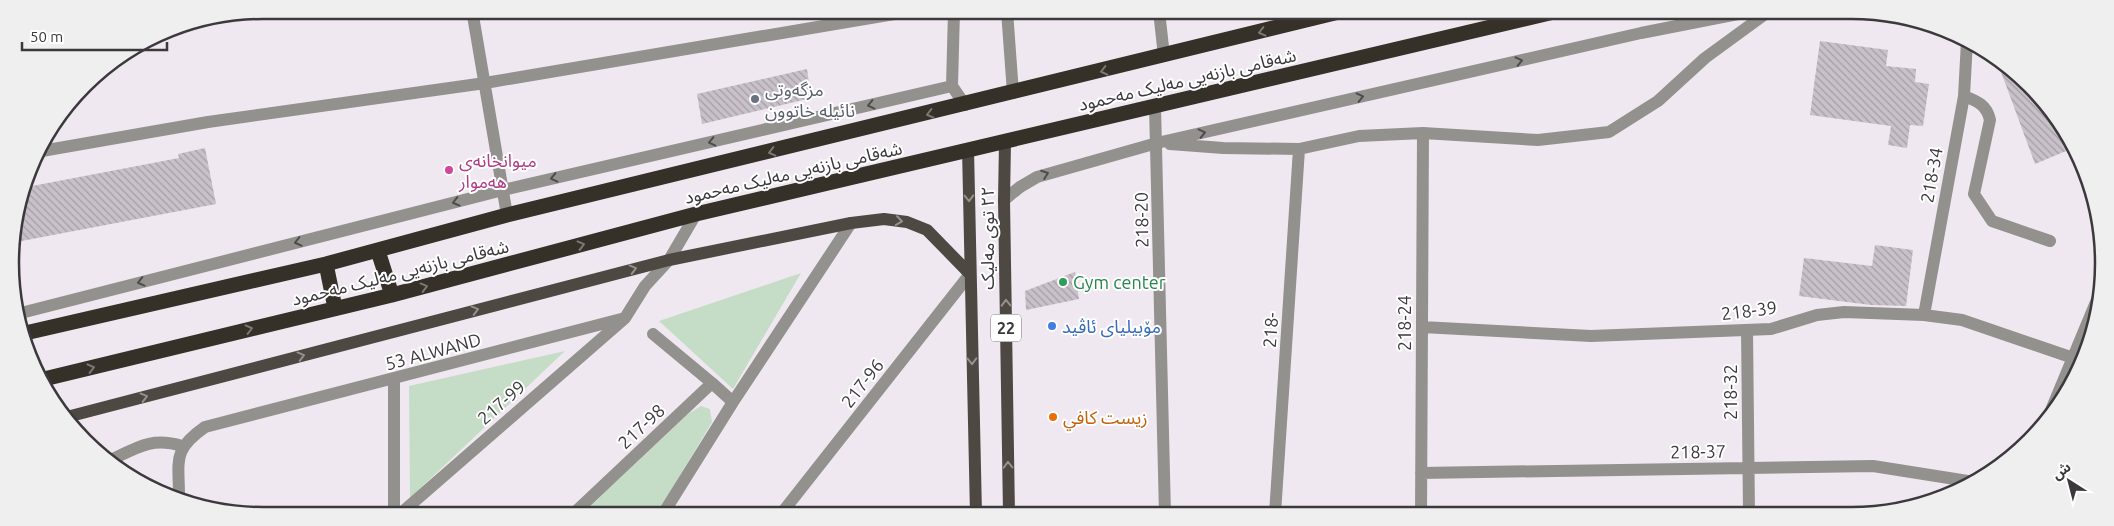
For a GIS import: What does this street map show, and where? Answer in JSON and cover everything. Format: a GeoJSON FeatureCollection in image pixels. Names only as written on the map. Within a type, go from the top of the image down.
{"type":"FeatureCollection","features":[{"type":"Feature","properties":{"kind":"highway","name":"شەقامی بازنەیی مەلیک مەحمود"},"geometry":{"type":"LineString","coordinates":[[29,332],[326,264],[507,215],[1315,19]]}},
{"type":"Feature","properties":{"kind":"highway","name":"شەقامی بازنەیی مەلیک مەحمود"},"geometry":{"type":"LineString","coordinates":[[48,378],[392,295],[696,214],[1524,19]]}},
{"type":"Feature","properties":{"kind":"highway"},"geometry":{"type":"LineString","coordinates":[[378,251],[392,295]]}},
{"type":"Feature","properties":{"kind":"highway"},"geometry":{"type":"LineString","coordinates":[[326,264],[335,308]]}},
{"type":"Feature","properties":{"kind":"main road","name":"٢٢ توی مەلیک"},"geometry":{"type":"LineString","coordinates":[[1005,142],[1004,200],[1009,507]]}},
{"type":"Feature","properties":{"kind":"main road","name":"٢٢ توی مەلیک"},"geometry":{"type":"LineString","coordinates":[[968,149],[976,507]]}},
{"type":"Feature","properties":{"kind":"main road"},"geometry":{"type":"LineString","coordinates":[[72,416],[669,260],[851,223],[884,219],[907,222],[927,230],[970,274]]}},
{"type":"Feature","properties":{"kind":"street"},"geometry":{"type":"LineString","coordinates":[[473,19],[507,215]]}},
{"type":"Feature","properties":{"kind":"street"},"geometry":{"type":"LineString","coordinates":[[46,150],[208,122],[484,83],[864,19]]}},
{"type":"Feature","properties":{"kind":"street"},"geometry":{"type":"LineString","coordinates":[[954,19],[952,86],[965,105]]}},
{"type":"Feature","properties":{"kind":"street"},"geometry":{"type":"LineString","coordinates":[[1008,19],[1013,93]]}},
{"type":"Feature","properties":{"kind":"street"},"geometry":{"type":"LineString","coordinates":[[1160,19],[1164,56]]}},
{"type":"Feature","properties":{"kind":"street"},"geometry":{"type":"LineString","coordinates":[[1004,200],[1020,187],[1037,177],[1157,143],[1641,33],[1712,19]]}},
{"type":"Feature","properties":{"kind":"street"},"geometry":{"type":"LineString","coordinates":[[1157,143],[1223,148],[1299,149],[1359,136],[1423,133],[1538,140],[1608,132],[1658,102],[1705,58],[1758,19]]}},
{"type":"Feature","properties":{"kind":"street","name":"218-34"},"geometry":{"type":"LineString","coordinates":[[1924,315],[1964,96],[1967,48]]}},
{"type":"Feature","properties":{"kind":"street"},"geometry":{"type":"LineString","coordinates":[[23,312],[503,190],[952,86]]}},
{"type":"Feature","properties":{"kind":"street"},"geometry":{"type":"LineString","coordinates":[[1964,96],[1982,104],[1988,112],[1990,120],[1974,194],[1981,208],[1992,220],[2050,241]]}},
{"type":"Feature","properties":{"kind":"street","name":"218-20"},"geometry":{"type":"LineString","coordinates":[[1155,106],[1164,507]]}},
{"type":"Feature","properties":{"kind":"street","name":"218-24"},"geometry":{"type":"LineString","coordinates":[[1421,507],[1423,133]]}},
{"type":"Feature","properties":{"kind":"street","name":"218-"},"geometry":{"type":"LineString","coordinates":[[1275,507],[1299,149]]}},
{"type":"Feature","properties":{"kind":"street"},"geometry":{"type":"LineString","coordinates":[[626,318],[645,286],[669,260],[696,214]]}},
{"type":"Feature","properties":{"kind":"street"},"geometry":{"type":"LineString","coordinates":[[667,507],[733,402],[851,223]]}},
{"type":"Feature","properties":{"kind":"street","name":"217-96"},"geometry":{"type":"LineString","coordinates":[[787,507],[970,274]]}},
{"type":"Feature","properties":{"kind":"street","name":"218-39"},"geometry":{"type":"LineString","coordinates":[[1422,327],[1591,336],[1771,329],[1817,315],[1844,312],[1924,315],[1962,320],[2076,358]]}},
{"type":"Feature","properties":{"kind":"street","name":"53 ALWAND"},"geometry":{"type":"LineString","coordinates":[[182,446],[205,427],[626,318]]}},
{"type":"Feature","properties":{"kind":"street","name":"217-99"},"geometry":{"type":"LineString","coordinates":[[408,507],[626,318]]}},
{"type":"Feature","properties":{"kind":"street","name":"218-32"},"geometry":{"type":"LineString","coordinates":[[1747,330],[1749,507]]}},
{"type":"Feature","properties":{"kind":"street"},"geometry":{"type":"LineString","coordinates":[[654,334],[733,402]]}},
{"type":"Feature","properties":{"kind":"street"},"geometry":{"type":"LineString","coordinates":[[394,379],[394,507]]}},
{"type":"Feature","properties":{"kind":"street","name":"217-98"},"geometry":{"type":"LineString","coordinates":[[580,507],[712,383]]}},
{"type":"Feature","properties":{"kind":"street"},"geometry":{"type":"LineString","coordinates":[[115,458],[144,445],[164,440],[182,446],[179,461],[180,493]]}},
{"type":"Feature","properties":{"kind":"street","name":"218-37"},"geometry":{"type":"LineString","coordinates":[[1421,473],[1873,466],[1963,480]]}},
{"type":"Feature","properties":{"kind":"green space"},"geometry":{"type":"Polygon","coordinates":[[[801,273],[733,389],[659,321],[801,273]]]}},
{"type":"Feature","properties":{"kind":"green space"},"geometry":{"type":"Polygon","coordinates":[[[565,351],[410,498],[409,386],[565,351]]]}},
{"type":"Feature","properties":{"kind":"green space"},"geometry":{"type":"Polygon","coordinates":[[[701,406],[710,409],[712,422],[661,507],[589,507],[688,414],[701,406]]]}},
{"type":"Feature","properties":{"kind":"building"},"geometry":{"type":"Polygon","coordinates":[[[1820,41],[1888,50],[1886,66],[1916,69],[1915,82],[1929,84],[1923,126],[1910,125],[1907,148],[1888,145],[1891,126],[1810,115],[1820,41]]]}},
{"type":"Feature","properties":{"kind":"building"},"geometry":{"type":"Polygon","coordinates":[[[807,69],[811,98],[702,124],[697,94],[807,69]]]}},
{"type":"Feature","properties":{"kind":"building"},"geometry":{"type":"Polygon","coordinates":[[[2000,69],[2024,90],[2045,114],[2068,150],[2035,164],[2000,69]]]}},
{"type":"Feature","properties":{"kind":"building"},"geometry":{"type":"Polygon","coordinates":[[[205,148],[216,204],[20,241],[23,215],[31,186],[179,158],[178,154],[205,148]]]}},
{"type":"Feature","properties":{"kind":"building"},"geometry":{"type":"Polygon","coordinates":[[[1875,245],[1913,250],[1906,306],[1871,305],[1799,296],[1804,258],[1872,266],[1875,245]]]}},
{"type":"Feature","properties":{"kind":"building","name":"Gym center"},"geometry":{"type":"Polygon","coordinates":[[[1075,272],[1079,299],[1026,310],[1025,291],[1075,272]]]}},
{"type":"Feature","properties":{"kind":"place","name":"مزگەوتی نائیلە خاتوون"},"geometry":{"type":"Point","coordinates":[755,99]}},
{"type":"Feature","properties":{"kind":"place","name":"میوانخانەی هەموار"},"geometry":{"type":"Point","coordinates":[449,170]}},
{"type":"Feature","properties":{"kind":"place","name":"Gym center"},"geometry":{"type":"Point","coordinates":[1063,282]}},
{"type":"Feature","properties":{"kind":"place","name":"مۆبیلیای ئاڤید"},"geometry":{"type":"Point","coordinates":[1052,326]}},
{"type":"Feature","properties":{"kind":"place","name":"زيست كافي"},"geometry":{"type":"Point","coordinates":[1053,417]}}]}
